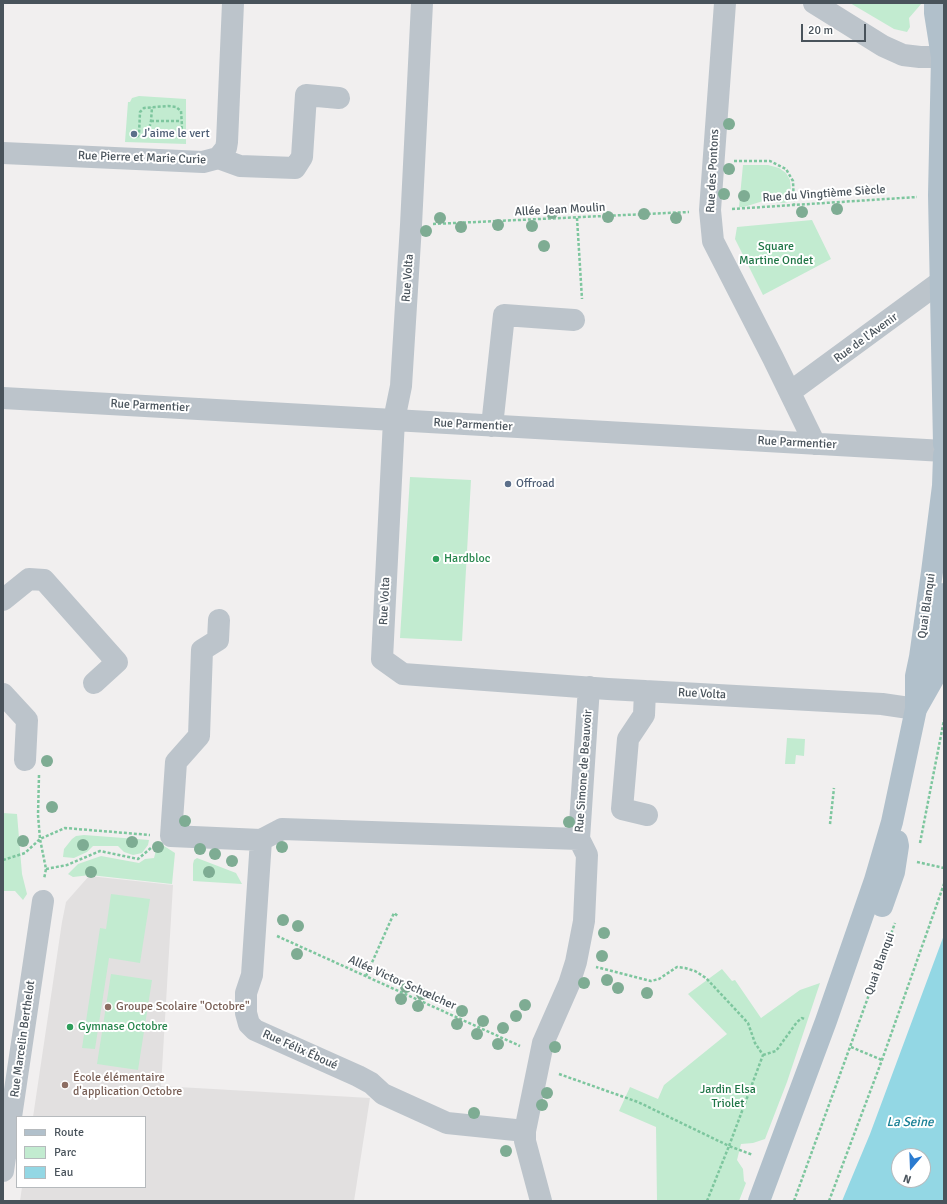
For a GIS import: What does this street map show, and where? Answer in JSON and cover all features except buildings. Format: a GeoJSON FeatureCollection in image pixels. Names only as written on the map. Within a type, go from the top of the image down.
{"type":"FeatureCollection","features":[{"type":"Feature","properties":{"kind":"main road"},"geometry":{"type":"LineString","coordinates":[[935,3],[935,13],[943,53],[943,102],[939,195],[944,444]]}},
{"type":"Feature","properties":{"kind":"main road","name":"Quai Blanqui"},"geometry":{"type":"LineString","coordinates":[[759,1201],[826,1021],[875,880],[892,822],[916,709],[916,676],[920,657],[943,486],[944,455]]}},
{"type":"Feature","properties":{"kind":"main road","name":"Quai Blanqui"},"geometry":{"type":"LineString","coordinates":[[916,709],[933,679],[944,594]]}},
{"type":"Feature","properties":{"kind":"main road","name":"Quai Blanqui"},"geometry":{"type":"LineString","coordinates":[[774,1201],[894,872],[898,846],[892,822]]}},
{"type":"Feature","properties":{"kind":"street","name":"Rue Pierre et Marie Curie"},"geometry":{"type":"LineString","coordinates":[[3,153],[203,162],[218,158],[226,148],[227,142],[233,3]]}},
{"type":"Feature","properties":{"kind":"street","name":"Rue Volta"},"geometry":{"type":"LineString","coordinates":[[422,3],[401,386],[394,420],[382,659],[403,674],[589,688],[882,704],[916,709]]}},
{"type":"Feature","properties":{"kind":"street","name":"Rue des Pontons"},"geometry":{"type":"LineString","coordinates":[[725,3],[710,210],[713,241],[815,444]]}},
{"type":"Feature","properties":{"kind":"street"},"geometry":{"type":"LineString","coordinates":[[814,3],[883,46],[903,55],[920,57],[943,53]]}},
{"type":"Feature","properties":{"kind":"street"},"geometry":{"type":"LineString","coordinates":[[218,158],[240,166],[294,168],[302,157],[306,95],[339,98]]}},
{"type":"Feature","properties":{"kind":"street","name":"Rue de l'Avenir"},"geometry":{"type":"LineString","coordinates":[[790,392],[940,282]]}},
{"type":"Feature","properties":{"kind":"street"},"geometry":{"type":"LineString","coordinates":[[492,426],[504,315],[572,320]]}},
{"type":"Feature","properties":{"kind":"street","name":"Rue Parmentier"},"geometry":{"type":"LineString","coordinates":[[3,398],[944,451]]}},
{"type":"Feature","properties":{"kind":"street"},"geometry":{"type":"LineString","coordinates":[[3,600],[28,579],[44,580],[117,662],[94,683]]}},
{"type":"Feature","properties":{"kind":"street"},"geometry":{"type":"LineString","coordinates":[[219,620],[218,640],[202,650],[199,736],[176,762],[166,834],[262,840],[282,829],[579,839]]}},
{"type":"Feature","properties":{"kind":"street","name":"Rue Simone de Beauvoir"},"geometry":{"type":"LineString","coordinates":[[541,1201],[525,1141],[525,1131],[543,1043],[569,984],[576,962],[584,921],[587,855],[579,839],[589,688]]}},
{"type":"Feature","properties":{"kind":"street"},"geometry":{"type":"LineString","coordinates":[[645,691],[644,715],[628,739],[622,809],[647,815]]}},
{"type":"Feature","properties":{"kind":"street"},"geometry":{"type":"LineString","coordinates":[[3,694],[27,720],[25,756]]}},
{"type":"Feature","properties":{"kind":"street","name":"Rue Félix Éboué"},"geometry":{"type":"LineString","coordinates":[[262,840],[252,975],[246,993],[246,1013],[249,1024],[255,1030],[358,1076],[383,1094],[447,1123],[525,1131]]}},
{"type":"Feature","properties":{"kind":"street","name":"Rue Marcelin Berthelot"},"geometry":{"type":"LineString","coordinates":[[3,1171],[10,1083],[42,904]]}},
{"type":"Feature","properties":{"kind":"path"},"geometry":{"type":"LineString","coordinates":[[145,136],[151,121],[152,107]]}},
{"type":"Feature","properties":{"kind":"path"},"geometry":{"type":"LineString","coordinates":[[132,142],[139,134],[140,112],[144,108],[152,107],[176,107],[181,111],[180,135],[176,139]]}},
{"type":"Feature","properties":{"kind":"path"},"geometry":{"type":"LineString","coordinates":[[151,121],[181,121]]}},
{"type":"Feature","properties":{"kind":"path"},"geometry":{"type":"LineString","coordinates":[[139,134],[151,138]]}},
{"type":"Feature","properties":{"kind":"path"},"geometry":{"type":"LineString","coordinates":[[713,162],[770,161],[786,169],[793,181],[794,205]]}},
{"type":"Feature","properties":{"kind":"path","name":"Rue du Vingtième Siècle"},"geometry":{"type":"LineString","coordinates":[[710,210],[939,195]]}},
{"type":"Feature","properties":{"kind":"path","name":"Allée Jean Moulin"},"geometry":{"type":"LineString","coordinates":[[411,225],[577,218],[710,210]]}},
{"type":"Feature","properties":{"kind":"path"},"geometry":{"type":"LineString","coordinates":[[572,320],[570,315],[577,312],[582,312],[577,218]]}},
{"type":"Feature","properties":{"kind":"path"},"geometry":{"type":"LineString","coordinates":[[920,846],[944,720]]}},
{"type":"Feature","properties":{"kind":"path"},"geometry":{"type":"LineString","coordinates":[[25,756],[40,776],[38,815],[40,839],[46,869],[43,892],[39,896],[39,903],[42,904]]}},
{"type":"Feature","properties":{"kind":"path"},"geometry":{"type":"LineString","coordinates":[[830,824],[834,788]]}},
{"type":"Feature","properties":{"kind":"path"},"geometry":{"type":"LineString","coordinates":[[3,860],[25,853],[40,839],[65,828],[166,834]]}},
{"type":"Feature","properties":{"kind":"path"},"geometry":{"type":"LineString","coordinates":[[46,869],[67,865],[100,851],[138,859],[166,834]]}},
{"type":"Feature","properties":{"kind":"path"},"geometry":{"type":"LineString","coordinates":[[914,869],[917,861],[944,868]]}},
{"type":"Feature","properties":{"kind":"path"},"geometry":{"type":"LineString","coordinates":[[829,1201],[882,1060],[944,884]]}},
{"type":"Feature","properties":{"kind":"path"},"geometry":{"type":"LineString","coordinates":[[366,976],[394,914],[398,916]]}},
{"type":"Feature","properties":{"kind":"path","name":"Quai Blanqui"},"geometry":{"type":"LineString","coordinates":[[794,1201],[896,921]]}},
{"type":"Feature","properties":{"kind":"path","name":"Allée Victor Schœlcher"},"geometry":{"type":"LineString","coordinates":[[256,930],[267,931],[366,976],[540,1061],[638,1102],[729,1146],[756,1156]]}},
{"type":"Feature","properties":{"kind":"path"},"geometry":{"type":"LineString","coordinates":[[607,970],[651,981],[659,979],[677,967],[695,971],[706,978],[748,1023],[756,1043],[763,1055]]}},
{"type":"Feature","properties":{"kind":"path"},"geometry":{"type":"LineString","coordinates":[[763,1055],[776,1051],[797,1022],[802,1018],[809,1019]]}},
{"type":"Feature","properties":{"kind":"path"},"geometry":{"type":"LineString","coordinates":[[851,1047],[882,1060]]}},
{"type":"Feature","properties":{"kind":"path"},"geometry":{"type":"LineString","coordinates":[[707,1201],[763,1055]]}},
{"type":"Feature","properties":{"kind":"shaded area","name":"Groupe Scolaire \"Octobre\""},"geometry":{"type":"Polygon","coordinates":[[[89,876],[173,885],[161,1086],[370,1098],[354,1201],[20,1201],[22,1188],[146,1188],[146,1116],[33,1116],[66,902],[89,876]]]}},
{"type":"Feature","properties":{"kind":"green space"},"geometry":{"type":"Polygon","coordinates":[[[850,3],[922,3],[909,18],[910,27],[907,32],[894,29],[850,3]]]}},
{"type":"Feature","properties":{"kind":"green space"},"geometry":{"type":"Polygon","coordinates":[[[139,96],[186,99],[186,144],[125,142],[128,102],[130,102],[132,98],[139,96]]]}},
{"type":"Feature","properties":{"kind":"green space"},"geometry":{"type":"Polygon","coordinates":[[[743,165],[768,165],[779,168],[786,173],[790,180],[792,201],[784,203],[763,201],[744,207],[739,207],[743,165]]]}},
{"type":"Feature","properties":{"kind":"green space","name":"Square Martine Ondet"},"geometry":{"type":"Polygon","coordinates":[[[812,220],[831,259],[763,295],[735,239],[737,227],[812,220]]]}},
{"type":"Feature","properties":{"kind":"green space","name":"Hardbloc"},"geometry":{"type":"Polygon","coordinates":[[[410,477],[471,480],[462,641],[400,638],[410,477]]]}},
{"type":"Feature","properties":{"kind":"green space"},"geometry":{"type":"Polygon","coordinates":[[[787,738],[805,739],[804,756],[796,755],[795,764],[785,764],[787,738]]]}},
{"type":"Feature","properties":{"kind":"green space"},"geometry":{"type":"Polygon","coordinates":[[[3,813],[17,814],[22,874],[27,894],[23,900],[15,891],[3,891],[3,813]]]}},
{"type":"Feature","properties":{"kind":"green space"},"geometry":{"type":"Polygon","coordinates":[[[84,835],[149,840],[148,845],[142,853],[133,855],[124,852],[118,846],[93,846],[87,852],[74,858],[63,857],[64,849],[72,839],[76,836],[84,835]]]}},
{"type":"Feature","properties":{"kind":"green space"},"geometry":{"type":"Polygon","coordinates":[[[161,844],[175,853],[172,884],[90,875],[73,877],[68,874],[78,864],[101,856],[139,863],[145,859],[154,858],[157,846],[161,844]]]}},
{"type":"Feature","properties":{"kind":"green space"},"geometry":{"type":"Polygon","coordinates":[[[197,858],[236,873],[242,884],[193,881],[193,864],[194,860],[197,858]]]}},
{"type":"Feature","properties":{"kind":"green space"},"geometry":{"type":"Polygon","coordinates":[[[111,894],[150,899],[140,963],[109,958],[95,1049],[82,1048],[100,928],[106,929],[111,894]]]}},
{"type":"Feature","properties":{"kind":"green space","name":"Jardin Elsa Triolet"},"geometry":{"type":"Polygon","coordinates":[[[722,969],[732,981],[735,980],[761,1018],[800,990],[820,983],[787,1082],[765,1139],[753,1143],[741,1144],[737,1160],[743,1169],[744,1181],[746,1183],[739,1201],[657,1201],[656,1127],[619,1111],[630,1087],[658,1099],[664,1085],[727,1034],[688,994],[722,969]]]}},
{"type":"Feature","properties":{"kind":"green space"},"geometry":{"type":"Polygon","coordinates":[[[111,974],[152,980],[138,1070],[97,1064],[111,974]]]}},
{"type":"Feature","properties":{"kind":"water","name":"La Seine"},"geometry":{"type":"Polygon","coordinates":[[[944,935],[944,1201],[842,1201],[870,1134],[944,935]]]}},
{"type":"Feature","properties":{"kind":"place","name":"J'aime le vert"},"geometry":{"type":"Point","coordinates":[134,134]}},
{"type":"Feature","properties":{"kind":"place","name":"Offroad"},"geometry":{"type":"Point","coordinates":[508,484]}},
{"type":"Feature","properties":{"kind":"place","name":"Hardbloc"},"geometry":{"type":"Point","coordinates":[436,559]}},
{"type":"Feature","properties":{"kind":"place","name":"Groupe Scolaire \"Octobre\""},"geometry":{"type":"Point","coordinates":[108,1007]}},
{"type":"Feature","properties":{"kind":"place","name":"Gymnase Octobre"},"geometry":{"type":"Point","coordinates":[70,1027]}},
{"type":"Feature","properties":{"kind":"place","name":"École élémentaire d'application Octobre"},"geometry":{"type":"Point","coordinates":[65,1085]}}]}
